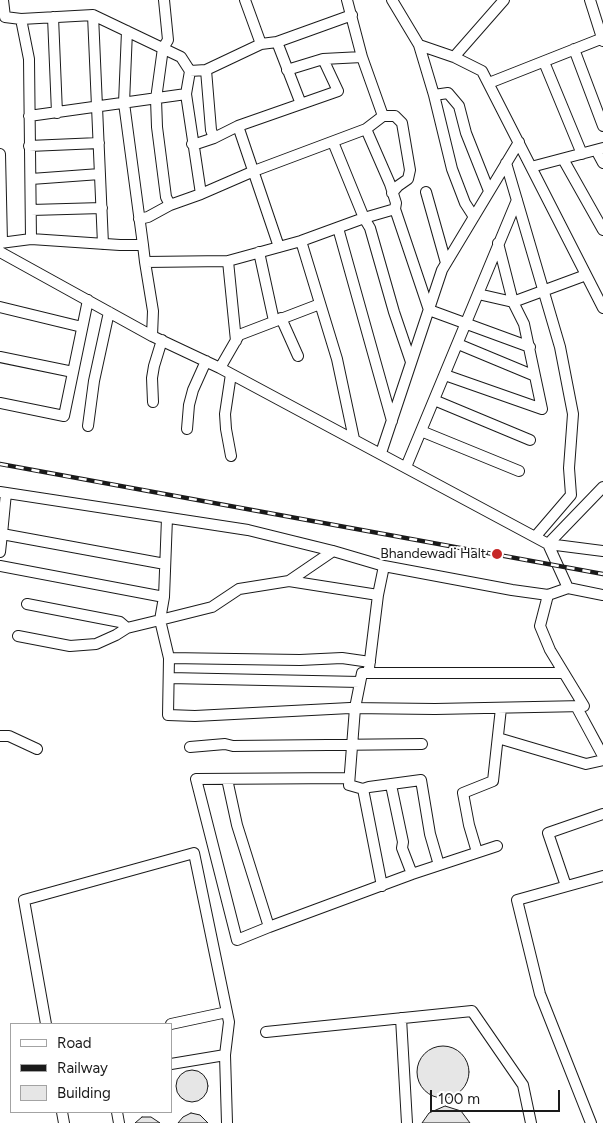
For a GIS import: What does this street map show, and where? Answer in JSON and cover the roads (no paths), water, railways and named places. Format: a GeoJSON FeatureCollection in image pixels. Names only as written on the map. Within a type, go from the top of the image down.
{"type":"FeatureCollection","features":[{"type":"Feature","properties":{"kind":"street"},"geometry":{"type":"LineString","coordinates":[[2,0],[3,19],[93,15],[181,57],[190,71],[186,94],[201,194]]}},
{"type":"Feature","properties":{"kind":"street"},"geometry":{"type":"LineString","coordinates":[[164,0],[168,40],[163,48],[156,99],[158,136],[166,197],[170,205]]}},
{"type":"Feature","properties":{"kind":"street"},"geometry":{"type":"LineString","coordinates":[[244,0],[261,44]]}},
{"type":"Feature","properties":{"kind":"street"},"geometry":{"type":"LineString","coordinates":[[346,0],[352,15],[362,57],[383,116]]}},
{"type":"Feature","properties":{"kind":"street"},"geometry":{"type":"LineString","coordinates":[[392,0],[419,46],[434,95],[452,169],[465,203],[474,217]]}},
{"type":"Feature","properties":{"kind":"street"},"geometry":{"type":"LineString","coordinates":[[454,57],[504,0]]}},
{"type":"Feature","properties":{"kind":"street"},"geometry":{"type":"LineString","coordinates":[[488,83],[603,39],[590,0]]}},
{"type":"Feature","properties":{"kind":"street"},"geometry":{"type":"LineString","coordinates":[[93,15],[104,244]]}},
{"type":"Feature","properties":{"kind":"street"},"geometry":{"type":"LineString","coordinates":[[190,71],[206,70],[261,44],[277,42],[352,15]]}},
{"type":"Feature","properties":{"kind":"street"},"geometry":{"type":"LineString","coordinates":[[54,17],[57,113]]}},
{"type":"Feature","properties":{"kind":"street"},"geometry":{"type":"LineString","coordinates":[[21,19],[29,59],[31,238]]}},
{"type":"Feature","properties":{"kind":"street"},"geometry":{"type":"LineString","coordinates":[[126,31],[124,103],[157,338],[152,378],[153,402]]}},
{"type":"Feature","properties":{"kind":"street"},"geometry":{"type":"LineString","coordinates":[[277,42],[301,104]]}},
{"type":"Feature","properties":{"kind":"street"},"geometry":{"type":"LineString","coordinates":[[419,46],[454,57],[482,71],[586,275],[600,295],[603,308]]}},
{"type":"Feature","properties":{"kind":"street"},"geometry":{"type":"LineString","coordinates":[[574,49],[603,126]]}},
{"type":"Feature","properties":{"kind":"street"},"geometry":{"type":"LineString","coordinates":[[287,70],[323,59],[362,57]]}},
{"type":"Feature","properties":{"kind":"street"},"geometry":{"type":"LineString","coordinates":[[192,144],[214,138],[238,126],[338,91],[323,59]]}},
{"type":"Feature","properties":{"kind":"street"},"geometry":{"type":"LineString","coordinates":[[544,62],[582,154]]}},
{"type":"Feature","properties":{"kind":"street"},"geometry":{"type":"LineString","coordinates":[[206,70],[211,130],[214,138]]}},
{"type":"Feature","properties":{"kind":"street"},"geometry":{"type":"LineString","coordinates":[[434,95],[448,93],[459,106],[466,132],[489,191]]}},
{"type":"Feature","properties":{"kind":"street"},"geometry":{"type":"LineString","coordinates":[[29,116],[97,108],[186,94]]}},
{"type":"Feature","properties":{"kind":"street"},"geometry":{"type":"LineString","coordinates":[[139,219],[148,217],[170,205],[254,171],[333,142],[366,128],[383,116],[395,116],[402,123],[410,170],[408,179],[392,193]]}},
{"type":"Feature","properties":{"kind":"street"},"geometry":{"type":"LineString","coordinates":[[238,126],[279,247]]}},
{"type":"Feature","properties":{"kind":"street"},"geometry":{"type":"LineString","coordinates":[[366,128],[396,204],[395,209],[429,310]]}},
{"type":"Feature","properties":{"kind":"street"},"geometry":{"type":"LineString","coordinates":[[333,142],[364,218],[370,228],[394,312],[411,362]]}},
{"type":"Feature","properties":{"kind":"street"},"geometry":{"type":"LineString","coordinates":[[381,453],[442,270],[518,142]]}},
{"type":"Feature","properties":{"kind":"street"},"geometry":{"type":"LineString","coordinates":[[30,146],[98,143]]}},
{"type":"Feature","properties":{"kind":"street"},"geometry":{"type":"LineString","coordinates":[[531,167],[600,149],[603,163]]}},
{"type":"Feature","properties":{"kind":"street"},"geometry":{"type":"LineString","coordinates":[[0,154],[1,246]]}},
{"type":"Feature","properties":{"kind":"street"},"geometry":{"type":"LineString","coordinates":[[563,158],[603,230]]}},
{"type":"Feature","properties":{"kind":"street"},"geometry":{"type":"LineString","coordinates":[[506,163],[560,347],[573,414],[569,468],[571,495],[536,537]]}},
{"type":"Feature","properties":{"kind":"street"},"geometry":{"type":"LineString","coordinates":[[31,180],[100,174]]}},
{"type":"Feature","properties":{"kind":"street"},"geometry":{"type":"LineString","coordinates":[[426,192],[446,263]]}},
{"type":"Feature","properties":{"kind":"street"},"geometry":{"type":"LineString","coordinates":[[406,467],[517,200]]}},
{"type":"Feature","properties":{"kind":"street"},"geometry":{"type":"LineString","coordinates":[[31,210],[102,208]]}},
{"type":"Feature","properties":{"kind":"street"},"geometry":{"type":"LineString","coordinates":[[145,262],[228,261],[301,241],[395,209]]}},
{"type":"Feature","properties":{"kind":"street"},"geometry":{"type":"LineString","coordinates":[[338,228],[392,421]]}},
{"type":"Feature","properties":{"kind":"street"},"geometry":{"type":"LineString","coordinates":[[1,246],[31,238],[143,245]]}},
{"type":"Feature","properties":{"kind":"street"},"geometry":{"type":"LineString","coordinates":[[301,241],[337,359],[354,439]]}},
{"type":"Feature","properties":{"kind":"street"},"geometry":{"type":"LineString","coordinates":[[444,375],[542,408],[524,324],[514,302],[498,244]]}},
{"type":"Feature","properties":{"kind":"street"},"geometry":{"type":"LineString","coordinates":[[1,246],[108,312],[220,368],[548,544],[603,551]]}},
{"type":"Feature","properties":{"kind":"street"},"geometry":{"type":"LineString","coordinates":[[259,252],[278,319],[298,356]]}},
{"type":"Feature","properties":{"kind":"street"},"geometry":{"type":"LineString","coordinates":[[228,261],[236,341]]}},
{"type":"Feature","properties":{"kind":"street"},"geometry":{"type":"LineString","coordinates":[[478,294],[514,302],[586,275]]}},
{"type":"Feature","properties":{"kind":"street"},"geometry":{"type":"LineString","coordinates":[[0,402],[64,416],[88,300]]}},
{"type":"Feature","properties":{"kind":"street"},"geometry":{"type":"LineString","coordinates":[[220,368],[239,335],[320,304]]}},
{"type":"Feature","properties":{"kind":"street"},"geometry":{"type":"LineString","coordinates":[[0,306],[82,327]]}},
{"type":"Feature","properties":{"kind":"street"},"geometry":{"type":"LineString","coordinates":[[429,310],[530,347]]}},
{"type":"Feature","properties":{"kind":"street"},"geometry":{"type":"LineString","coordinates":[[88,426],[108,312]]}},
{"type":"Feature","properties":{"kind":"street"},"geometry":{"type":"LineString","coordinates":[[458,344],[536,376]]}},
{"type":"Feature","properties":{"kind":"street"},"geometry":{"type":"LineString","coordinates":[[0,357],[73,372]]}},
{"type":"Feature","properties":{"kind":"street"},"geometry":{"type":"LineString","coordinates":[[187,429],[193,390],[206,361]]}},
{"type":"Feature","properties":{"kind":"street"},"geometry":{"type":"LineString","coordinates":[[231,374],[225,414],[231,456]]}},
{"type":"Feature","properties":{"kind":"street"},"geometry":{"type":"LineString","coordinates":[[434,400],[530,440]]}},
{"type":"Feature","properties":{"kind":"street"},"geometry":{"type":"LineString","coordinates":[[421,431],[519,471]]}},
{"type":"Feature","properties":{"kind":"street"},"geometry":{"type":"LineString","coordinates":[[548,544],[602,489]]}},
{"type":"Feature","properties":{"kind":"street"},"geometry":{"type":"LineString","coordinates":[[0,552],[3,493],[248,530],[384,566],[512,590],[548,595],[568,588],[603,595]]}},
{"type":"Feature","properties":{"kind":"street"},"geometry":{"type":"LineString","coordinates":[[167,518],[164,597],[160,620],[169,658],[168,715],[194,716],[355,708],[435,710],[584,706],[550,650],[540,626],[548,595]]}},
{"type":"Feature","properties":{"kind":"street"},"geometry":{"type":"LineString","coordinates":[[1,534],[166,564]]}},
{"type":"Feature","properties":{"kind":"street"},"geometry":{"type":"LineString","coordinates":[[548,544],[568,588]]}},
{"type":"Feature","properties":{"kind":"street"},"geometry":{"type":"LineString","coordinates":[[289,581],[333,551]]}},
{"type":"Feature","properties":{"kind":"street"},"geometry":{"type":"LineString","coordinates":[[0,566],[164,597]]}},
{"type":"Feature","properties":{"kind":"street"},"geometry":{"type":"LineString","coordinates":[[368,673],[378,595],[384,566]]}},
{"type":"Feature","properties":{"kind":"street"},"geometry":{"type":"LineString","coordinates":[[18,636],[70,646],[96,644],[127,628],[212,607],[240,589],[289,581],[378,595]]}},
{"type":"Feature","properties":{"kind":"street"},"geometry":{"type":"LineString","coordinates":[[27,604],[120,622],[127,628]]}},
{"type":"Feature","properties":{"kind":"street"},"geometry":{"type":"LineString","coordinates":[[169,658],[300,660],[342,658],[370,662]]}},
{"type":"Feature","properties":{"kind":"street"},"geometry":{"type":"LineString","coordinates":[[439,865],[430,834],[421,780],[391,785],[368,786],[363,789],[349,785],[355,708],[362,674],[564,673]]}},
{"type":"Feature","properties":{"kind":"street"},"geometry":{"type":"LineString","coordinates":[[169,678],[360,682]]}},
{"type":"Feature","properties":{"kind":"street"},"geometry":{"type":"LineString","coordinates":[[576,706],[603,756]]}},
{"type":"Feature","properties":{"kind":"street"},"geometry":{"type":"LineString","coordinates":[[476,852],[463,794],[493,781],[501,708]]}},
{"type":"Feature","properties":{"kind":"street"},"geometry":{"type":"LineString","coordinates":[[0,736],[9,736],[37,749]]}},
{"type":"Feature","properties":{"kind":"street"},"geometry":{"type":"LineString","coordinates":[[498,738],[586,764],[603,760]]}},
{"type":"Feature","properties":{"kind":"street"},"geometry":{"type":"LineString","coordinates":[[190,747],[225,744],[233,746],[422,744]]}},
{"type":"Feature","properties":{"kind":"street"},"geometry":{"type":"LineString","coordinates":[[349,778],[196,779],[237,940],[412,874],[497,846]]}},
{"type":"Feature","properties":{"kind":"street"},"geometry":{"type":"LineString","coordinates":[[227,779],[237,825],[269,927]]}},
{"type":"Feature","properties":{"kind":"street"},"geometry":{"type":"LineString","coordinates":[[391,785],[403,842],[402,848],[412,874]]}},
{"type":"Feature","properties":{"kind":"street"},"geometry":{"type":"LineString","coordinates":[[363,789],[382,886]]}},
{"type":"Feature","properties":{"kind":"street"},"geometry":{"type":"LineString","coordinates":[[566,886],[548,833],[603,814]]}},
{"type":"Feature","properties":{"kind":"street"},"geometry":{"type":"LineString","coordinates":[[46,1023],[24,900],[194,853],[229,1022],[225,1055],[227,1123]]}},
{"type":"Feature","properties":{"kind":"street"},"geometry":{"type":"LineString","coordinates":[[591,1123],[540,994],[517,900],[603,876]]}},
{"type":"Feature","properties":{"kind":"street"},"geometry":{"type":"LineString","coordinates":[[266,1032],[472,1011],[523,1086],[532,1123]]}},
{"type":"Feature","properties":{"kind":"street"},"geometry":{"type":"LineString","coordinates":[[172,1024],[227,1012]]}},
{"type":"Feature","properties":{"kind":"street"},"geometry":{"type":"LineString","coordinates":[[400,1018],[407,1123]]}},
{"type":"Feature","properties":{"kind":"street"},"geometry":{"type":"LineString","coordinates":[[172,1064],[225,1055]]}},
{"type":"Feature","properties":{"kind":"railway"},"geometry":{"type":"LineString","coordinates":[[0,464],[603,574]]}},
{"type":"Feature","properties":{"kind":"place","name":"Bhandewadi Halt"},"geometry":{"type":"Point","coordinates":[497,554]}}]}
